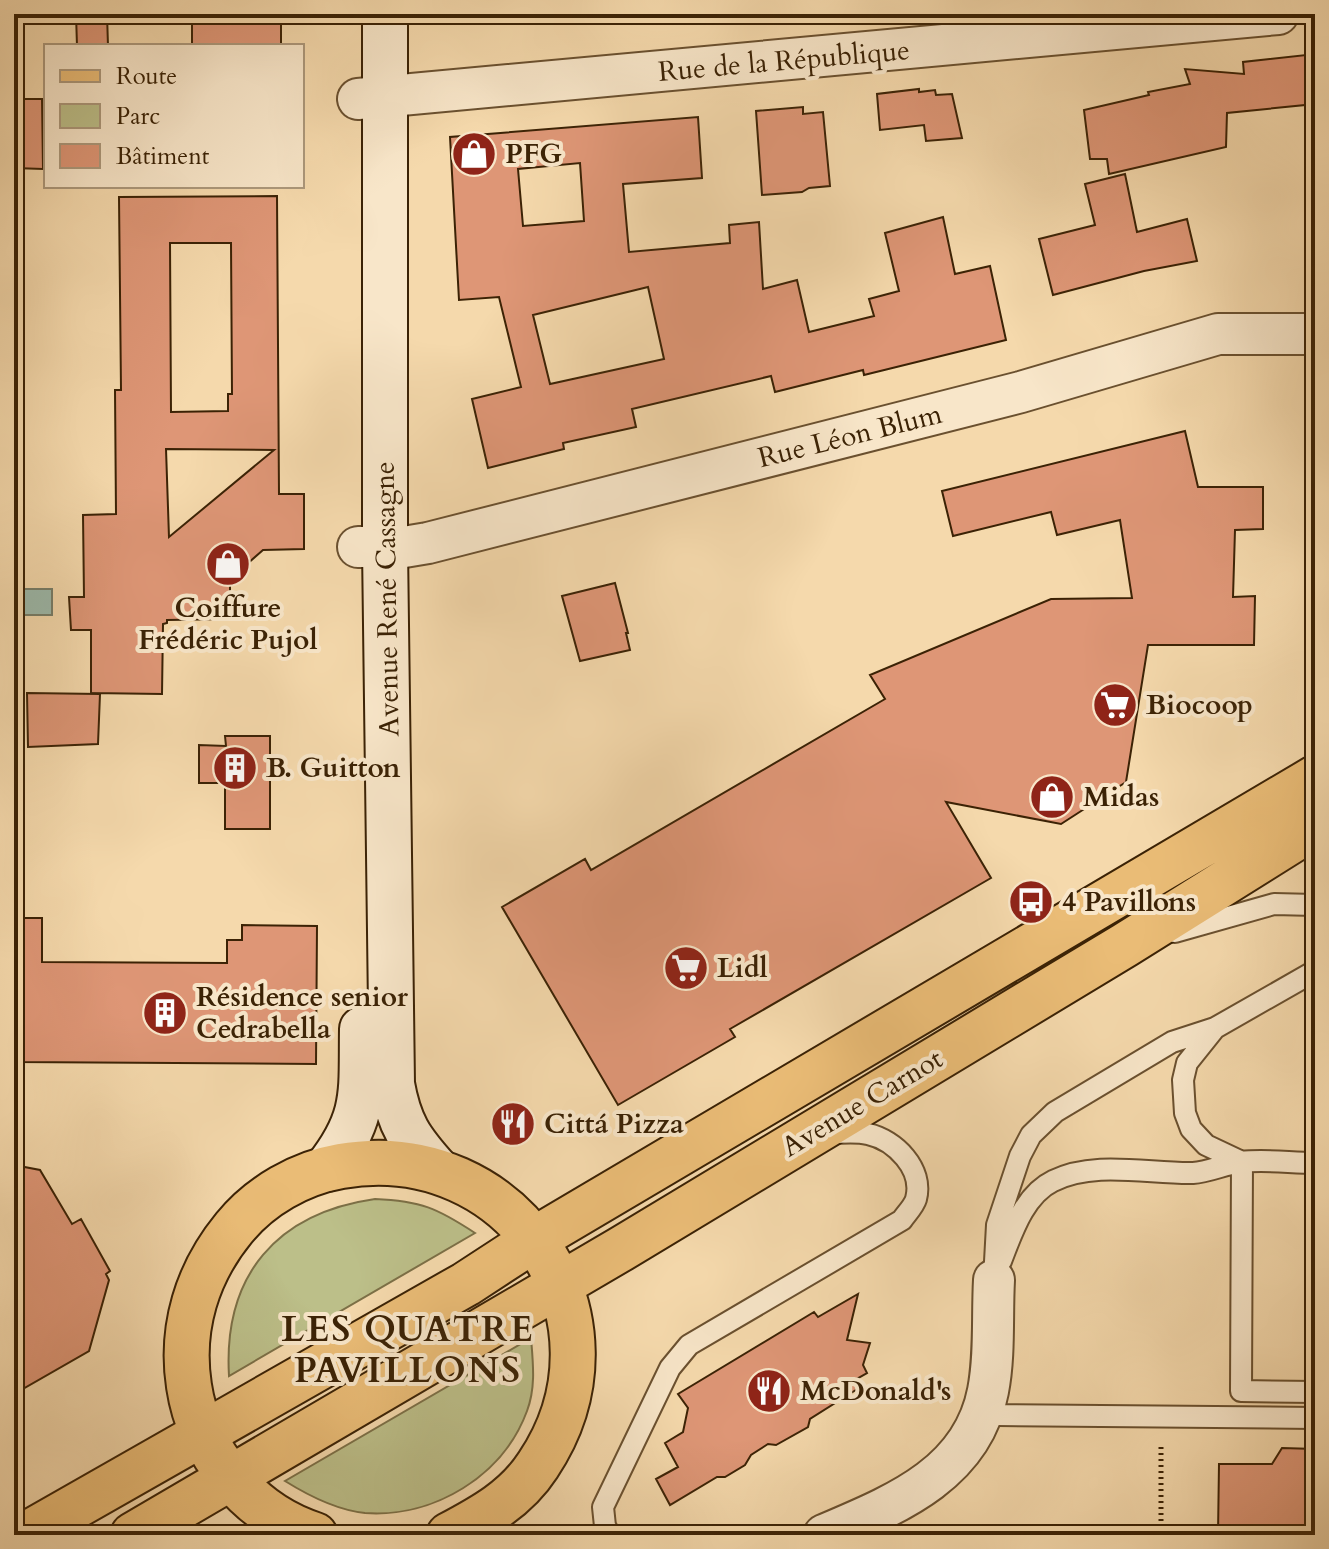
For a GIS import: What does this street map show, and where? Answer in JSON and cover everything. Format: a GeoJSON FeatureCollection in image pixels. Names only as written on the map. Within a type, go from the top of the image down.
{"type":"FeatureCollection","features":[{"type":"Feature","properties":{"kind":"main road","name":"Avenue René Cassagne"},"geometry":{"type":"LineString","coordinates":[[358,14],[372,99]]}},
{"type":"Feature","properties":{"kind":"main road","name":"Avenue René Cassagne"},"geometry":{"type":"LineString","coordinates":[[326,1169],[351,1131],[362,1087],[363,806],[372,548],[372,99],[385,14]]}},
{"type":"Feature","properties":{"kind":"main road","name":"Avenue René Cassagne"},"geometry":{"type":"LineString","coordinates":[[372,548],[392,1084],[398,1114],[412,1142],[437,1170]]}},
{"type":"Feature","properties":{"kind":"main road","name":"Avenue Carnot"},"geometry":{"type":"LineString","coordinates":[[25,1535],[466,1284],[535,1239],[1315,778]]}},
{"type":"Feature","properties":{"kind":"main road","name":"Avenue Carnot"},"geometry":{"type":"LineString","coordinates":[[133,1535],[814,1133],[1315,826]]}},
{"type":"Feature","properties":{"kind":"main road"},"geometry":{"type":"LineString","coordinates":[[304,1533],[260,1507],[229,1477],[202,1434],[191,1403],[186,1370],[186,1337],[192,1304],[203,1273],[220,1245],[241,1219],[266,1198],[294,1180],[326,1169],[363,1162],[400,1162],[437,1170],[465,1181],[515,1216],[535,1239],[560,1284],[569,1315],[573,1347],[572,1379],[554,1440],[516,1492],[481,1524],[449,1535]]}},
{"type":"Feature","properties":{"kind":"street","name":"Rue de la République"},"geometry":{"type":"LineString","coordinates":[[372,99],[1278,14]]}},
{"type":"Feature","properties":{"kind":"street","name":"Rue Léon Blum"},"geometry":{"type":"LineString","coordinates":[[372,548],[428,543],[1021,392],[1218,334],[1315,334]]}},
{"type":"Feature","properties":{"kind":"street"},"geometry":{"type":"LineString","coordinates":[[824,1535],[890,1507],[925,1487],[950,1465],[970,1440],[983,1411],[991,1362],[994,1280]]}},
{"type":"Feature","properties":{"kind":"lane"},"geometry":{"type":"LineString","coordinates":[[1125,945],[1274,904],[1315,905]]}},
{"type":"Feature","properties":{"kind":"lane"},"geometry":{"type":"LineString","coordinates":[[994,1280],[997,1225],[1020,1156],[1031,1135],[1055,1112],[1172,1042],[1215,1028],[1315,971]]}},
{"type":"Feature","properties":{"kind":"lane"},"geometry":{"type":"LineString","coordinates":[[1215,1028],[1187,1063],[1183,1080],[1185,1113],[1191,1129],[1206,1145],[1242,1162]]}},
{"type":"Feature","properties":{"kind":"lane"},"geometry":{"type":"LineString","coordinates":[[610,1535],[605,1526],[603,1507],[670,1368],[689,1345],[902,1220],[916,1199],[916,1180],[906,1157],[888,1141],[866,1133],[814,1133]]}},
{"type":"Feature","properties":{"kind":"lane"},"geometry":{"type":"LineString","coordinates":[[1242,1162],[1241,1391],[1315,1392]]}},
{"type":"Feature","properties":{"kind":"lane"},"geometry":{"type":"LineString","coordinates":[[994,1280],[1014,1227],[1035,1194],[1053,1181],[1075,1173],[1104,1171],[1197,1173],[1242,1162],[1315,1163]]}},
{"type":"Feature","properties":{"kind":"lane"},"geometry":{"type":"LineString","coordinates":[[983,1411],[998,1415],[1315,1418]]}},
{"type":"Feature","properties":{"kind":"path"},"geometry":{"type":"LineString","coordinates":[[1161,1415],[1161,1527]]}},
{"type":"Feature","properties":{"kind":"green space"},"geometry":{"type":"Polygon","coordinates":[[[375,1199],[428,1207],[475,1233],[229,1376],[230,1340],[236,1308],[247,1279],[263,1255],[284,1235],[310,1218],[340,1206],[375,1199]]]}},
{"type":"Feature","properties":{"kind":"green space"},"geometry":{"type":"Polygon","coordinates":[[[531,1338],[533,1384],[527,1411],[501,1455],[463,1488],[416,1508],[391,1513],[365,1513],[323,1502],[285,1481],[531,1338]]]}},
{"type":"Feature","properties":{"kind":"shaded area"},"geometry":{"type":"Polygon","coordinates":[[[14,589],[52,589],[52,615],[14,615],[14,589]]]}},
{"type":"Feature","properties":{"kind":"building"},"geometry":{"type":"Polygon","coordinates":[[[76,14],[107,14],[108,44],[77,44],[76,14]]]}},
{"type":"Feature","properties":{"kind":"building"},"geometry":{"type":"Polygon","coordinates":[[[192,14],[281,14],[281,44],[192,44],[192,14]]]}},
{"type":"Feature","properties":{"kind":"building"},"geometry":{"type":"Polygon","coordinates":[[[1315,54],[1315,104],[1227,113],[1226,147],[1109,174],[1107,159],[1090,159],[1084,110],[1190,84],[1185,69],[1244,74],[1243,62],[1315,54]]]}},
{"type":"Feature","properties":{"kind":"building"},"geometry":{"type":"Polygon","coordinates":[[[919,89],[919,92],[935,90],[936,95],[952,94],[962,138],[926,141],[924,125],[880,130],[877,94],[919,89]]]}},
{"type":"Feature","properties":{"kind":"building"},"geometry":{"type":"Polygon","coordinates":[[[14,99],[42,99],[43,169],[14,168],[14,99]]]}},
{"type":"Feature","properties":{"kind":"building"},"geometry":{"type":"Polygon","coordinates":[[[803,107],[803,114],[823,112],[830,186],[762,195],[756,111],[803,107]]]}},
{"type":"Feature","properties":{"kind":"building"},"geometry":{"type":"Polygon","coordinates":[[[698,117],[702,178],[623,184],[629,252],[730,243],[729,225],[759,222],[763,289],[797,280],[809,332],[874,316],[869,299],[899,291],[885,233],[943,217],[955,274],[990,266],[1006,340],[864,375],[863,370],[775,392],[771,376],[632,409],[636,427],[563,443],[564,449],[488,468],[472,399],[521,387],[499,297],[459,300],[450,137],[698,117]],[[580,163],[518,169],[523,226],[584,221],[580,163]],[[648,287],[533,315],[550,384],[664,359],[648,287]]]}},
{"type":"Feature","properties":{"kind":"building"},"geometry":{"type":"Polygon","coordinates":[[[1125,174],[1137,232],[1187,219],[1197,261],[1144,271],[1053,295],[1039,239],[1095,225],[1085,184],[1125,174]]]}},
{"type":"Feature","properties":{"kind":"building"},"geometry":{"type":"Polygon","coordinates":[[[277,196],[279,494],[304,494],[304,549],[263,550],[230,579],[230,619],[167,620],[163,624],[162,694],[91,693],[91,630],[71,630],[69,597],[84,597],[83,515],[116,514],[115,390],[121,390],[119,197],[277,196]],[[170,243],[171,412],[228,411],[228,394],[232,394],[231,243],[170,243]],[[166,449],[169,537],[274,450],[166,449]]]}},
{"type":"Feature","properties":{"kind":"building"},"geometry":{"type":"Polygon","coordinates":[[[1185,431],[1198,487],[1263,487],[1263,529],[1235,530],[1233,597],[1255,596],[1254,645],[1148,645],[1126,782],[1061,824],[946,802],[991,878],[730,1029],[735,1037],[618,1105],[502,907],[585,859],[591,870],[885,699],[870,675],[1051,599],[1132,598],[1120,520],[1057,535],[1051,512],[953,536],[942,491],[1185,431]]]}},
{"type":"Feature","properties":{"kind":"building"},"geometry":{"type":"Polygon","coordinates":[[[615,583],[630,650],[580,661],[562,596],[615,583]]]}},
{"type":"Feature","properties":{"kind":"building"},"geometry":{"type":"Polygon","coordinates":[[[27,693],[100,694],[98,744],[28,747],[27,693]]]}},
{"type":"Feature","properties":{"kind":"building"},"geometry":{"type":"Polygon","coordinates":[[[225,736],[270,736],[270,829],[225,829],[225,783],[199,783],[199,745],[226,746],[225,736]]]}},
{"type":"Feature","properties":{"kind":"building","name":"Résidence senior Cedrabella"},"geometry":{"type":"Polygon","coordinates":[[[14,918],[42,918],[42,962],[227,963],[227,940],[242,940],[242,925],[317,926],[316,1064],[14,1062],[14,918]]]}},
{"type":"Feature","properties":{"kind":"building"},"geometry":{"type":"Polygon","coordinates":[[[14,1165],[40,1170],[72,1224],[81,1219],[110,1271],[106,1274],[109,1280],[89,1351],[14,1394],[14,1165]]]}},
{"type":"Feature","properties":{"kind":"building","name":"McDonald's"},"geometry":{"type":"Polygon","coordinates":[[[858,1294],[847,1340],[870,1343],[863,1365],[867,1373],[855,1380],[859,1388],[810,1419],[808,1427],[776,1445],[768,1444],[751,1455],[745,1465],[725,1477],[717,1477],[670,1505],[656,1479],[678,1467],[665,1443],[683,1432],[688,1408],[678,1394],[814,1312],[818,1317],[858,1294]]]}},
{"type":"Feature","properties":{"kind":"building"},"geometry":{"type":"Polygon","coordinates":[[[1282,1448],[1315,1449],[1315,1535],[1218,1535],[1219,1464],[1272,1464],[1282,1448]]]}},
{"type":"Feature","properties":{"kind":"place","name":"PFG"},"geometry":{"type":"Point","coordinates":[474,154]}},
{"type":"Feature","properties":{"kind":"place","name":"Coiffure Frédéric Pujol"},"geometry":{"type":"Point","coordinates":[228,564]}},
{"type":"Feature","properties":{"kind":"place","name":"Biocoop"},"geometry":{"type":"Point","coordinates":[1115,705]}},
{"type":"Feature","properties":{"kind":"place","name":"B. Guitton"},"geometry":{"type":"Point","coordinates":[235,768]}},
{"type":"Feature","properties":{"kind":"place","name":"Midas"},"geometry":{"type":"Point","coordinates":[1052,797]}},
{"type":"Feature","properties":{"kind":"place","name":"4 Pavillons"},"geometry":{"type":"Point","coordinates":[1031,902]}},
{"type":"Feature","properties":{"kind":"place","name":"Lidl"},"geometry":{"type":"Point","coordinates":[686,968]}},
{"type":"Feature","properties":{"kind":"place","name":"Résidence senior Cedrabella"},"geometry":{"type":"Point","coordinates":[165,1013]}},
{"type":"Feature","properties":{"kind":"place","name":"Cittá Pizza"},"geometry":{"type":"Point","coordinates":[513,1124]}},
{"type":"Feature","properties":{"kind":"place","name":"McDonald's"},"geometry":{"type":"Point","coordinates":[769,1391]}},
{"type":"Feature","properties":{"kind":"district","name":"LES QUATRE PAVILLONS"},"geometry":{"type":"Point","coordinates":[408,1350]}}]}
